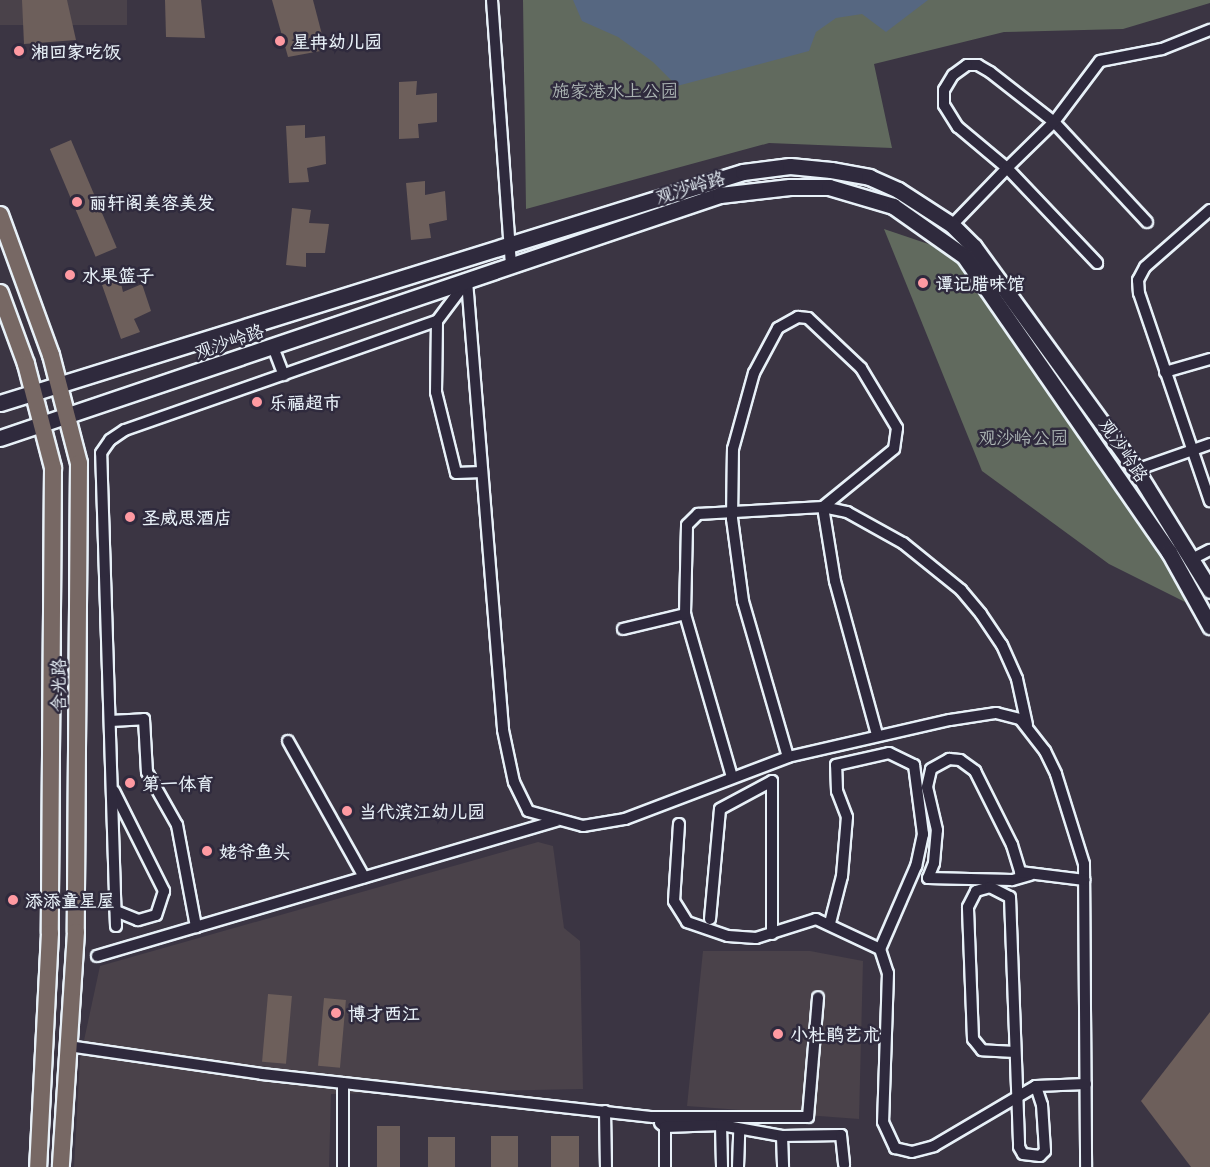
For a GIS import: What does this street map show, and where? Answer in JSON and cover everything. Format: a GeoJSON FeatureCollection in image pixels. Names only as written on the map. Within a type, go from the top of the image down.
{"type":"FeatureCollection","features":[{"type":"Feature","properties":{"kind":"main road","name":"观沙岭路"},"geometry":{"type":"LineString","coordinates":[[0,403],[32,390],[58,385],[743,172],[790,166],[869,177],[925,205],[952,225],[975,247],[1136,470],[1194,558],[1210,590]]}},
{"type":"Feature","properties":{"kind":"main road","name":"观沙岭路"},"geometry":{"type":"LineString","coordinates":[[0,438],[41,422],[273,347],[720,195],[754,190],[830,187],[893,206],[964,256],[1149,523],[1210,626]]}},
{"type":"Feature","properties":{"kind":"main road","name":"含光路"},"geometry":{"type":"LineString","coordinates":[[0,214],[58,385],[79,463],[76,932],[60,1167]]}},
{"type":"Feature","properties":{"kind":"main road","name":"含光路"},"geometry":{"type":"LineString","coordinates":[[0,293],[32,390],[53,468],[50,933],[38,1167]]}},
{"type":"Feature","properties":{"kind":"street"},"geometry":{"type":"LineString","coordinates":[[492,0],[511,266]]}},
{"type":"Feature","properties":{"kind":"street"},"geometry":{"type":"LineString","coordinates":[[952,225],[1054,122],[1100,61],[1162,49],[1210,30]]}},
{"type":"Feature","properties":{"kind":"street"},"geometry":{"type":"LineString","coordinates":[[1097,263],[1007,168],[949,114],[944,90],[953,75],[967,65],[978,64],[1054,122],[1148,222]]}},
{"type":"Feature","properties":{"kind":"street"},"geometry":{"type":"LineString","coordinates":[[1210,210],[1152,261],[1138,280],[1139,293],[1190,451],[1210,501]]}},
{"type":"Feature","properties":{"kind":"street"},"geometry":{"type":"LineString","coordinates":[[117,926],[101,453],[110,440],[125,430],[437,321],[467,281]]}},
{"type":"Feature","properties":{"kind":"street"},"geometry":{"type":"LineString","coordinates":[[467,281],[503,730],[514,782],[528,811],[583,826],[625,819],[788,757],[877,735],[996,713],[1013,716],[1027,724]]}},
{"type":"Feature","properties":{"kind":"street"},"geometry":{"type":"LineString","coordinates":[[788,757],[743,602],[732,513],[733,449],[753,373],[778,328],[798,317],[808,318],[861,368],[897,428],[894,449],[823,507]]}},
{"type":"Feature","properties":{"kind":"street"},"geometry":{"type":"LineString","coordinates":[[437,321],[436,392],[456,473],[482,472]]}},
{"type":"Feature","properties":{"kind":"street"},"geometry":{"type":"LineString","coordinates":[[273,347],[284,375]]}},
{"type":"Feature","properties":{"kind":"street"},"geometry":{"type":"LineString","coordinates":[[1165,372],[1210,359]]}},
{"type":"Feature","properties":{"kind":"street"},"geometry":{"type":"LineString","coordinates":[[1136,470],[1210,444]]}},
{"type":"Feature","properties":{"kind":"street"},"geometry":{"type":"LineString","coordinates":[[732,777],[685,614],[687,525],[698,514],[823,507],[846,512],[885,532],[961,590],[1002,645],[1025,703],[1027,724],[1056,774],[1080,848],[1085,880],[1086,1167]]}},
{"type":"Feature","properties":{"kind":"street"},"geometry":{"type":"LineString","coordinates":[[823,507],[835,581],[877,735]]}},
{"type":"Feature","properties":{"kind":"street"},"geometry":{"type":"LineString","coordinates":[[1194,558],[1210,550]]}},
{"type":"Feature","properties":{"kind":"street"},"geometry":{"type":"LineString","coordinates":[[623,629],[685,614]]}},
{"type":"Feature","properties":{"kind":"street"},"geometry":{"type":"LineString","coordinates":[[110,721],[144,719],[147,772],[177,825],[196,927]]}},
{"type":"Feature","properties":{"kind":"street"},"geometry":{"type":"LineString","coordinates":[[288,741],[364,878]]}},
{"type":"Feature","properties":{"kind":"street"},"geometry":{"type":"LineString","coordinates":[[830,923],[842,876],[847,817],[837,791],[836,765],[889,753],[914,765],[923,834],[916,867],[880,949],[888,974],[882,1111],[889,1142],[903,1152],[934,1146],[1036,1086],[1086,1084]]}},
{"type":"Feature","properties":{"kind":"street"},"geometry":{"type":"LineString","coordinates":[[1030,875],[1015,867],[1012,845],[975,771],[960,760],[949,759],[931,769],[927,787],[937,830],[934,863],[928,878],[1012,880],[1030,875],[1085,880]]}},
{"type":"Feature","properties":{"kind":"street"},"geometry":{"type":"LineString","coordinates":[[710,919],[720,809],[772,781],[772,934]]}},
{"type":"Feature","properties":{"kind":"street"},"geometry":{"type":"LineString","coordinates":[[112,786],[164,891],[156,915],[138,920],[116,911]]}},
{"type":"Feature","properties":{"kind":"street"},"geometry":{"type":"LineString","coordinates":[[97,956],[557,820]]}},
{"type":"Feature","properties":{"kind":"street"},"geometry":{"type":"LineString","coordinates":[[679,824],[675,901],[687,922],[728,936],[772,934],[800,921],[816,919],[830,923],[880,949]]}},
{"type":"Feature","properties":{"kind":"street"},"geometry":{"type":"LineString","coordinates":[[1015,1052],[982,1050],[973,1039],[968,907],[976,891],[990,887],[1010,897],[1015,1052],[1019,1096],[1019,1147],[1023,1154],[1040,1156],[1045,1151],[1042,1105],[1036,1086]]}},
{"type":"Feature","properties":{"kind":"street"},"geometry":{"type":"LineString","coordinates":[[68,1046],[343,1083],[652,1117],[808,1117],[819,997]]}},
{"type":"Feature","properties":{"kind":"street"},"geometry":{"type":"LineString","coordinates":[[343,1083],[343,1167]]}},
{"type":"Feature","properties":{"kind":"street"},"geometry":{"type":"LineString","coordinates":[[605,1111],[606,1167]]}},
{"type":"Feature","properties":{"kind":"street"},"geometry":{"type":"LineString","coordinates":[[652,1117],[665,1127],[721,1125],[782,1136],[841,1135],[844,1165]]}},
{"type":"Feature","properties":{"kind":"street"},"geometry":{"type":"LineString","coordinates":[[721,1125],[722,1167]]}},
{"type":"Feature","properties":{"kind":"street"},"geometry":{"type":"LineString","coordinates":[[665,1127],[665,1167]]}},
{"type":"Feature","properties":{"kind":"street"},"geometry":{"type":"LineString","coordinates":[[738,1167],[739,1130]]}},
{"type":"Feature","properties":{"kind":"street"},"geometry":{"type":"LineString","coordinates":[[782,1136],[783,1167]]}},
{"type":"Feature","properties":{"kind":"shaded area"},"geometry":{"type":"Polygon","coordinates":[[[0,0],[127,0],[127,25],[0,25],[0,0]]]}},
{"type":"Feature","properties":{"kind":"shaded area","name":"博才西江"},"geometry":{"type":"Polygon","coordinates":[[[538,842],[553,846],[564,928],[580,941],[583,1089],[331,1094],[329,1167],[74,1167],[80,1059],[100,966],[538,842]]]}},
{"type":"Feature","properties":{"kind":"shaded area","name":"小杜鹃艺术"},"geometry":{"type":"Polygon","coordinates":[[[703,951],[810,951],[863,961],[859,1119],[687,1106],[703,951]]]}},
{"type":"Feature","properties":{"kind":"green space","name":"施家港水上公园"},"geometry":{"type":"Polygon","coordinates":[[[523,0],[1210,0],[1210,3],[1123,29],[1004,32],[874,64],[892,148],[769,143],[526,209],[523,0]]]}},
{"type":"Feature","properties":{"kind":"green space","name":"观沙岭公园"},"geometry":{"type":"Polygon","coordinates":[[[884,229],[964,256],[1193,606],[1109,564],[982,471],[884,229]]]}},
{"type":"Feature","properties":{"kind":"water","name":"施家港水上公园"},"geometry":{"type":"Polygon","coordinates":[[[573,0],[928,0],[886,32],[862,14],[836,18],[816,32],[809,51],[677,86],[653,62],[618,37],[582,21],[573,0]]]}},
{"type":"Feature","properties":{"kind":"building"},"geometry":{"type":"Polygon","coordinates":[[[22,0],[67,0],[76,40],[24,44],[22,0]]]}},
{"type":"Feature","properties":{"kind":"building"},"geometry":{"type":"Polygon","coordinates":[[[165,0],[201,0],[205,38],[166,37],[165,0]]]}},
{"type":"Feature","properties":{"kind":"building"},"geometry":{"type":"Polygon","coordinates":[[[272,0],[313,0],[326,50],[288,57],[272,0]]]}},
{"type":"Feature","properties":{"kind":"building"},"geometry":{"type":"Polygon","coordinates":[[[417,81],[416,95],[437,93],[437,122],[418,124],[419,138],[399,139],[399,82],[417,81]]]}},
{"type":"Feature","properties":{"kind":"building"},"geometry":{"type":"Polygon","coordinates":[[[305,125],[305,138],[325,136],[326,164],[307,168],[309,182],[289,183],[286,126],[305,125]]]}},
{"type":"Feature","properties":{"kind":"building"},"geometry":{"type":"Polygon","coordinates":[[[71,140],[117,248],[96,257],[50,149],[71,140]]]}},
{"type":"Feature","properties":{"kind":"building"},"geometry":{"type":"Polygon","coordinates":[[[425,181],[425,195],[445,191],[447,220],[429,224],[431,238],[411,240],[406,183],[425,181]]]}},
{"type":"Feature","properties":{"kind":"building"},"geometry":{"type":"Polygon","coordinates":[[[292,208],[311,210],[309,223],[329,224],[325,253],[306,253],[306,267],[286,265],[292,208]]]}},
{"type":"Feature","properties":{"kind":"building"},"geometry":{"type":"Polygon","coordinates":[[[120,279],[123,292],[142,284],[151,311],[134,319],[140,332],[121,339],[102,285],[120,279]]]}},
{"type":"Feature","properties":{"kind":"building"},"geometry":{"type":"Polygon","coordinates":[[[268,994],[292,996],[286,1064],[262,1062],[268,994]]]}},
{"type":"Feature","properties":{"kind":"building"},"geometry":{"type":"Polygon","coordinates":[[[324,998],[346,1000],[340,1068],[318,1066],[324,998]]]}},
{"type":"Feature","properties":{"kind":"building"},"geometry":{"type":"Polygon","coordinates":[[[1210,1012],[1210,1167],[1191,1167],[1141,1101],[1210,1012]]]}},
{"type":"Feature","properties":{"kind":"building"},"geometry":{"type":"Polygon","coordinates":[[[377,1126],[400,1126],[400,1167],[377,1167],[377,1126]]]}},
{"type":"Feature","properties":{"kind":"building"},"geometry":{"type":"Polygon","coordinates":[[[491,1136],[518,1136],[518,1167],[491,1167],[491,1136]]]}},
{"type":"Feature","properties":{"kind":"building"},"geometry":{"type":"Polygon","coordinates":[[[551,1136],[579,1136],[579,1167],[551,1167],[551,1136]]]}},
{"type":"Feature","properties":{"kind":"building"},"geometry":{"type":"Polygon","coordinates":[[[428,1137],[455,1137],[455,1167],[428,1167],[428,1137]]]}},
{"type":"Feature","properties":{"kind":"place","name":"星冉幼儿园"},"geometry":{"type":"Point","coordinates":[280,41]}},
{"type":"Feature","properties":{"kind":"place","name":"湘回家吃饭"},"geometry":{"type":"Point","coordinates":[19,51]}},
{"type":"Feature","properties":{"kind":"place","name":"丽轩阁美容美发"},"geometry":{"type":"Point","coordinates":[77,202]}},
{"type":"Feature","properties":{"kind":"place","name":"水果篮子"},"geometry":{"type":"Point","coordinates":[70,275]}},
{"type":"Feature","properties":{"kind":"place","name":"谭记腊味馆"},"geometry":{"type":"Point","coordinates":[923,283]}},
{"type":"Feature","properties":{"kind":"place","name":"乐福超市"},"geometry":{"type":"Point","coordinates":[257,402]}},
{"type":"Feature","properties":{"kind":"place","name":"圣威思酒店"},"geometry":{"type":"Point","coordinates":[130,517]}},
{"type":"Feature","properties":{"kind":"place","name":"第一体育"},"geometry":{"type":"Point","coordinates":[130,783]}},
{"type":"Feature","properties":{"kind":"place","name":"当代滨江幼儿园"},"geometry":{"type":"Point","coordinates":[347,811]}},
{"type":"Feature","properties":{"kind":"place","name":"姥爷鱼头"},"geometry":{"type":"Point","coordinates":[207,851]}},
{"type":"Feature","properties":{"kind":"place","name":"添添童星屋"},"geometry":{"type":"Point","coordinates":[13,900]}},
{"type":"Feature","properties":{"kind":"place","name":"博才西江"},"geometry":{"type":"Point","coordinates":[336,1013]}},
{"type":"Feature","properties":{"kind":"place","name":"小杜鹃艺术"},"geometry":{"type":"Point","coordinates":[778,1034]}}]}
